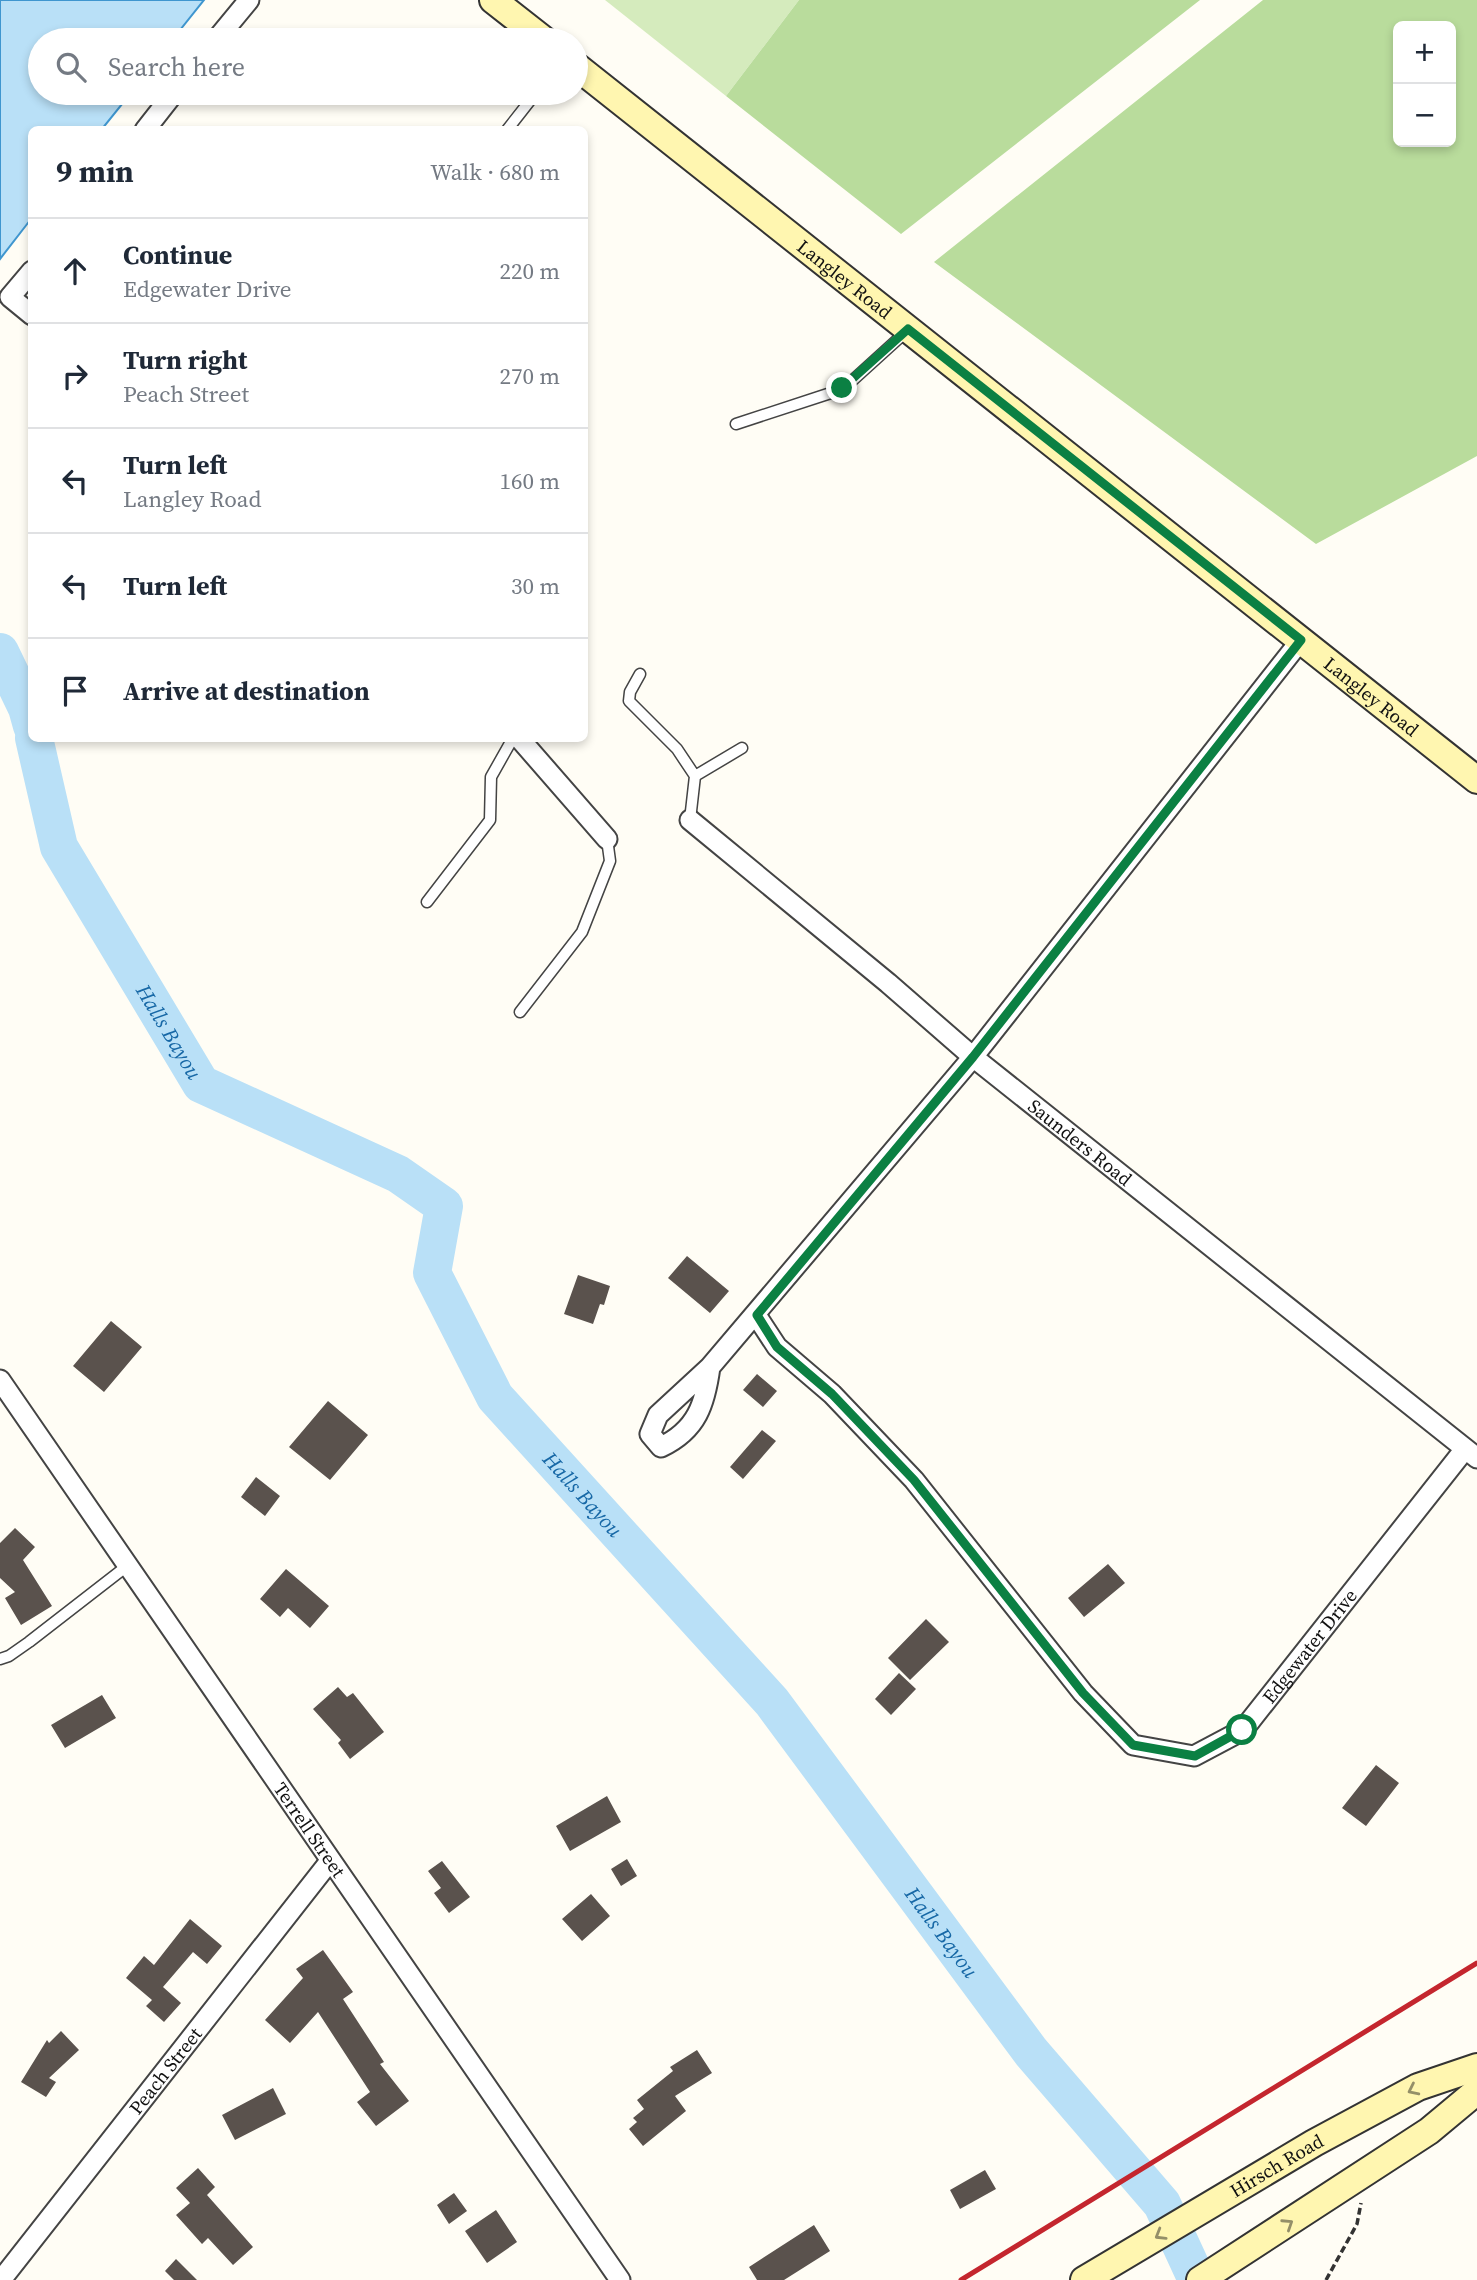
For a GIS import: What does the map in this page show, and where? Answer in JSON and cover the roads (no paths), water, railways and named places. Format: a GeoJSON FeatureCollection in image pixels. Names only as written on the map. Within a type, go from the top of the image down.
{"type":"FeatureCollection","features":[{"type":"Feature","properties":{"kind":"street"},"geometry":{"type":"LineString","coordinates":[[226,28],[248,0]]}},
{"type":"Feature","properties":{"kind":"street"},"geometry":{"type":"LineString","coordinates":[[493,0],[529,28]]}},
{"type":"Feature","properties":{"kind":"street","name":"Langley Road"},"geometry":{"type":"LineString","coordinates":[[588,76],[1477,780]]}},
{"type":"Feature","properties":{"kind":"street"},"geometry":{"type":"LineString","coordinates":[[148,126],[165,105]]}},
{"type":"Feature","properties":{"kind":"street"},"geometry":{"type":"LineString","coordinates":[[28,276],[10,297],[28,311]]}},
{"type":"Feature","properties":{"kind":"street"},"geometry":{"type":"LineString","coordinates":[[710,1367],[757,1315],[973,1057],[1301,640]]}},
{"type":"Feature","properties":{"kind":"street"},"geometry":{"type":"LineString","coordinates":[[522,742],[607,839]]}},
{"type":"Feature","properties":{"kind":"street","name":"Saunders Road"},"geometry":{"type":"LineString","coordinates":[[690,820],[888,983],[973,1057],[1471,1453]]}},
{"type":"Feature","properties":{"kind":"street","name":"Edgewater Drive"},"geometry":{"type":"LineString","coordinates":[[757,1315],[777,1347],[832,1394],[914,1480],[1083,1693],[1133,1745],[1195,1756],[1242,1730],[1471,1453]]}},
{"type":"Feature","properties":{"kind":"street","name":"Terrell Street"},"geometry":{"type":"LineString","coordinates":[[0,1380],[620,2280]]}},
{"type":"Feature","properties":{"kind":"street","name":"Peach Street"},"geometry":{"type":"LineString","coordinates":[[1,2280],[330,1861]]}},
{"type":"Feature","properties":{"kind":"street","name":"Hirsch Road"},"geometry":{"type":"LineString","coordinates":[[1084,2280],[1314,2143],[1418,2087],[1477,2067]]}},
{"type":"Feature","properties":{"kind":"street"},"geometry":{"type":"LineString","coordinates":[[1200,2280],[1429,2131],[1477,2091]]}},
{"type":"Feature","properties":{"kind":"lane"},"geometry":{"type":"LineString","coordinates":[[511,126],[527,105]]}},
{"type":"Feature","properties":{"kind":"lane"},"geometry":{"type":"LineString","coordinates":[[736,424],[842,388],[908,329]]}},
{"type":"Feature","properties":{"kind":"lane"},"geometry":{"type":"LineString","coordinates":[[640,674],[629,692],[629,701],[677,749],[695,776],[690,820]]}},
{"type":"Feature","properties":{"kind":"lane"},"geometry":{"type":"LineString","coordinates":[[427,902],[490,820],[491,777],[511,742]]}},
{"type":"Feature","properties":{"kind":"lane"},"geometry":{"type":"LineString","coordinates":[[695,776],[742,748]]}},
{"type":"Feature","properties":{"kind":"lane"},"geometry":{"type":"LineString","coordinates":[[520,1012],[582,932],[610,861],[607,839]]}},
{"type":"Feature","properties":{"kind":"lane"},"geometry":{"type":"LineString","coordinates":[[0,1659],[29,1642],[127,1566]]}},
{"type":"Feature","properties":{"kind":"water"},"geometry":{"type":"Polygon","coordinates":[[[0,0],[204,0],[182,28],[28,28],[28,105],[121,105],[104,126],[28,126],[28,223],[0,259],[0,0]]]}},
{"type":"Feature","properties":{"kind":"waterway","name":"Halls Bayou"},"geometry":{"type":"LineString","coordinates":[[0,652],[28,712]]}},
{"type":"Feature","properties":{"kind":"waterway","name":"Halls Bayou"},"geometry":{"type":"LineString","coordinates":[[35,742],[59,847],[201,1084],[398,1174],[444,1206],[432,1273],[495,1397],[772,1702],[1031,2052],[1162,2204],[1197,2280]]}},
{"type":"Feature","properties":{"kind":"railway"},"geometry":{"type":"LineString","coordinates":[[961,2280],[1477,1963]]}}]}
